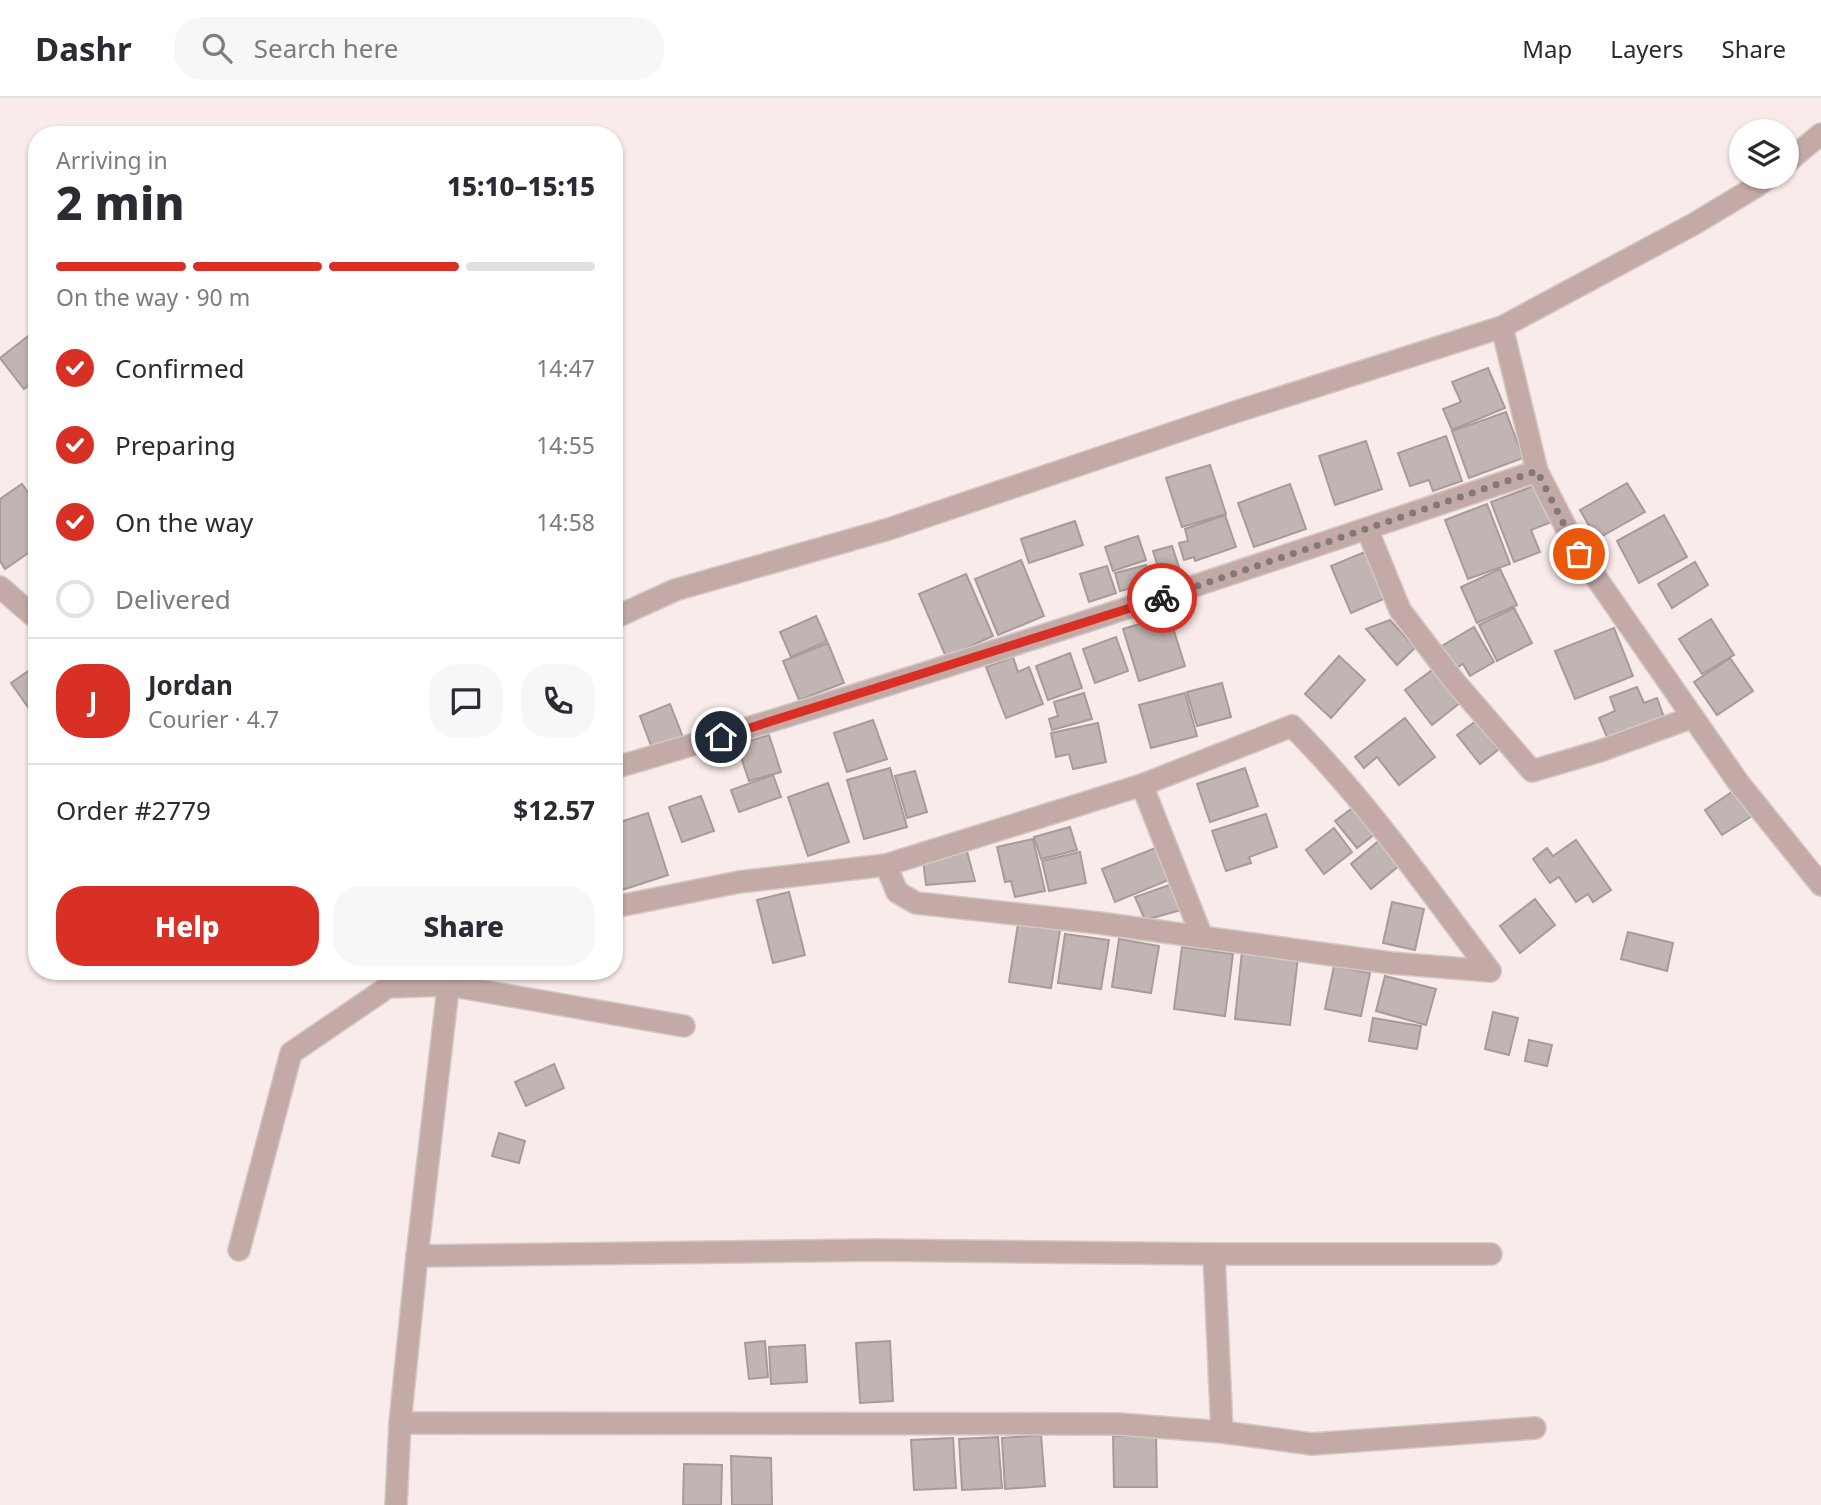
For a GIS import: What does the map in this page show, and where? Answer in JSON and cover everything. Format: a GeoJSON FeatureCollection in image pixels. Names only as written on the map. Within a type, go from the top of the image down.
{"type":"FeatureCollection","features":[{"type":"Feature","properties":{"kind":"street"},"geometry":{"type":"LineString","coordinates":[[1799,152],[1821,134]]}},
{"type":"Feature","properties":{"kind":"street"},"geometry":{"type":"LineString","coordinates":[[623,614],[675,590],[890,530],[1232,412],[1502,327],[1754,189]]}},
{"type":"Feature","properties":{"kind":"street"},"geometry":{"type":"LineString","coordinates":[[1502,327],[1537,471],[1579,554],[1738,782],[1821,886]]}},
{"type":"Feature","properties":{"kind":"street"},"geometry":{"type":"LineString","coordinates":[[623,765],[747,729],[1160,598],[1537,471]]}},
{"type":"Feature","properties":{"kind":"street"},"geometry":{"type":"LineString","coordinates":[[1367,529],[1400,610],[1455,682],[1532,771],[1600,751],[1692,717]]}},
{"type":"Feature","properties":{"kind":"street"},"geometry":{"type":"LineString","coordinates":[[0,587],[28,611]]}},
{"type":"Feature","properties":{"kind":"street"},"geometry":{"type":"LineString","coordinates":[[623,905],[739,882],[886,865],[1142,785],[1292,726],[1316,750],[1398,848],[1490,971],[1391,963],[1099,923],[916,904],[897,892],[886,865]]}},
{"type":"Feature","properties":{"kind":"street"},"geometry":{"type":"LineString","coordinates":[[1142,785],[1202,937]]}},
{"type":"Feature","properties":{"kind":"street"},"geometry":{"type":"LineString","coordinates":[[239,1250],[291,1053],[388,987],[435,980]]}},
{"type":"Feature","properties":{"kind":"street"},"geometry":{"type":"LineString","coordinates":[[396,1505],[400,1423],[449,980]]}},
{"type":"Feature","properties":{"kind":"street"},"geometry":{"type":"LineString","coordinates":[[459,980],[684,1026]]}},
{"type":"Feature","properties":{"kind":"street"},"geometry":{"type":"LineString","coordinates":[[417,1256],[876,1250],[1491,1254]]}},
{"type":"Feature","properties":{"kind":"street"},"geometry":{"type":"LineString","coordinates":[[1214,1254],[1222,1432]]}},
{"type":"Feature","properties":{"kind":"street"},"geometry":{"type":"LineString","coordinates":[[400,1423],[1119,1424],[1222,1432],[1312,1444],[1535,1428]]}},
{"type":"Feature","properties":{"kind":"building"},"geometry":{"type":"Polygon","coordinates":[[[28,336],[28,386],[24,389],[0,358],[28,336]]]}},
{"type":"Feature","properties":{"kind":"building"},"geometry":{"type":"Polygon","coordinates":[[[1488,368],[1505,408],[1452,430],[1443,409],[1461,402],[1452,382],[1488,368]]]}},
{"type":"Feature","properties":{"kind":"building"},"geometry":{"type":"Polygon","coordinates":[[[1506,412],[1523,458],[1469,478],[1452,431],[1506,412]]]}},
{"type":"Feature","properties":{"kind":"building"},"geometry":{"type":"Polygon","coordinates":[[[1446,436],[1462,481],[1433,491],[1429,480],[1410,486],[1398,453],[1446,436]]]}},
{"type":"Feature","properties":{"kind":"building"},"geometry":{"type":"Polygon","coordinates":[[[1366,441],[1382,489],[1335,505],[1319,456],[1366,441]]]}},
{"type":"Feature","properties":{"kind":"building"},"geometry":{"type":"Polygon","coordinates":[[[1210,465],[1226,514],[1182,527],[1166,478],[1210,465]]]}},
{"type":"Feature","properties":{"kind":"building"},"geometry":{"type":"Polygon","coordinates":[[[1627,483],[1645,512],[1597,539],[1580,510],[1627,483]]]}},
{"type":"Feature","properties":{"kind":"building"},"geometry":{"type":"Polygon","coordinates":[[[22,484],[28,492],[28,553],[5,569],[0,561],[0,499],[22,484]]]}},
{"type":"Feature","properties":{"kind":"building"},"geometry":{"type":"Polygon","coordinates":[[[1290,484],[1306,529],[1254,547],[1238,503],[1290,484]]]}},
{"type":"Feature","properties":{"kind":"building"},"geometry":{"type":"Polygon","coordinates":[[[1539,484],[1554,521],[1531,530],[1540,552],[1514,562],[1491,502],[1539,484]]]}},
{"type":"Feature","properties":{"kind":"building"},"geometry":{"type":"Polygon","coordinates":[[[1487,504],[1510,564],[1468,579],[1445,520],[1487,504]]]}},
{"type":"Feature","properties":{"kind":"building"},"geometry":{"type":"Polygon","coordinates":[[[1225,515],[1236,547],[1195,561],[1194,557],[1184,560],[1179,543],[1188,541],[1185,529],[1225,515]]]}},
{"type":"Feature","properties":{"kind":"building"},"geometry":{"type":"Polygon","coordinates":[[[1664,515],[1687,557],[1639,583],[1617,541],[1664,515]]]}},
{"type":"Feature","properties":{"kind":"building"},"geometry":{"type":"Polygon","coordinates":[[[1075,521],[1083,545],[1029,563],[1021,539],[1075,521]]]}},
{"type":"Feature","properties":{"kind":"building"},"geometry":{"type":"Polygon","coordinates":[[[1138,536],[1146,560],[1113,571],[1105,547],[1138,536]]]}},
{"type":"Feature","properties":{"kind":"building"},"geometry":{"type":"Polygon","coordinates":[[[1172,546],[1182,576],[1163,582],[1153,551],[1172,546]]]}},
{"type":"Feature","properties":{"kind":"building"},"geometry":{"type":"Polygon","coordinates":[[[1367,551],[1386,598],[1351,613],[1331,566],[1367,551]]]}},
{"type":"Feature","properties":{"kind":"building"},"geometry":{"type":"Polygon","coordinates":[[[1021,560],[1044,616],[998,635],[975,579],[1021,560]]]}},
{"type":"Feature","properties":{"kind":"building"},"geometry":{"type":"Polygon","coordinates":[[[1695,562],[1708,585],[1672,608],[1658,584],[1695,562]]]}},
{"type":"Feature","properties":{"kind":"building"},"geometry":{"type":"Polygon","coordinates":[[[1146,565],[1151,583],[1120,591],[1115,573],[1146,565]]]}},
{"type":"Feature","properties":{"kind":"building"},"geometry":{"type":"Polygon","coordinates":[[[1107,566],[1116,593],[1089,602],[1080,574],[1107,566]]]}},
{"type":"Feature","properties":{"kind":"building"},"geometry":{"type":"Polygon","coordinates":[[[1500,569],[1517,605],[1477,623],[1461,587],[1500,569]]]}},
{"type":"Feature","properties":{"kind":"building"},"geometry":{"type":"Polygon","coordinates":[[[966,574],[993,636],[946,657],[919,594],[966,574]]]}},
{"type":"Feature","properties":{"kind":"building"},"geometry":{"type":"Polygon","coordinates":[[[1514,608],[1532,643],[1497,661],[1479,625],[1514,608]]]}},
{"type":"Feature","properties":{"kind":"building"},"geometry":{"type":"Polygon","coordinates":[[[1169,615],[1185,666],[1139,681],[1123,629],[1169,615]]]}},
{"type":"Feature","properties":{"kind":"building"},"geometry":{"type":"Polygon","coordinates":[[[816,616],[827,641],[791,657],[780,632],[816,616]]]}},
{"type":"Feature","properties":{"kind":"building"},"geometry":{"type":"Polygon","coordinates":[[[1711,619],[1734,655],[1702,674],[1679,639],[1711,619]]]}},
{"type":"Feature","properties":{"kind":"building"},"geometry":{"type":"Polygon","coordinates":[[[1390,620],[1415,648],[1397,665],[1366,629],[1390,620]]]}},
{"type":"Feature","properties":{"kind":"building"},"geometry":{"type":"Polygon","coordinates":[[[1474,627],[1494,662],[1470,676],[1463,664],[1453,670],[1440,647],[1474,627]]]}},
{"type":"Feature","properties":{"kind":"building"},"geometry":{"type":"Polygon","coordinates":[[[1614,628],[1633,676],[1575,699],[1555,651],[1614,628]]]}},
{"type":"Feature","properties":{"kind":"building"},"geometry":{"type":"Polygon","coordinates":[[[1116,637],[1128,671],[1095,683],[1083,649],[1116,637]]]}},
{"type":"Feature","properties":{"kind":"building"},"geometry":{"type":"Polygon","coordinates":[[[828,643],[844,683],[799,700],[783,661],[828,643]]]}},
{"type":"Feature","properties":{"kind":"building"},"geometry":{"type":"Polygon","coordinates":[[[1070,653],[1082,688],[1048,700],[1036,666],[1070,653]]]}},
{"type":"Feature","properties":{"kind":"building"},"geometry":{"type":"Polygon","coordinates":[[[1339,656],[1365,680],[1331,718],[1305,694],[1339,656]]]}},
{"type":"Feature","properties":{"kind":"building"},"geometry":{"type":"Polygon","coordinates":[[[1013,657],[1018,672],[1029,667],[1043,704],[1006,718],[986,667],[1013,657]]]}},
{"type":"Feature","properties":{"kind":"building"},"geometry":{"type":"Polygon","coordinates":[[[1730,658],[1753,691],[1717,715],[1694,682],[1730,658]]]}},
{"type":"Feature","properties":{"kind":"building"},"geometry":{"type":"Polygon","coordinates":[[[1435,668],[1461,702],[1432,725],[1405,690],[1435,668]]]}},
{"type":"Feature","properties":{"kind":"building"},"geometry":{"type":"Polygon","coordinates":[[[28,671],[28,707],[11,683],[28,671]]]}},
{"type":"Feature","properties":{"kind":"building"},"geometry":{"type":"Polygon","coordinates":[[[1222,683],[1231,717],[1197,726],[1187,692],[1222,683]]]}},
{"type":"Feature","properties":{"kind":"building"},"geometry":{"type":"Polygon","coordinates":[[[1637,687],[1644,703],[1657,698],[1665,720],[1609,742],[1599,718],[1615,711],[1610,697],[1637,687]]]}},
{"type":"Feature","properties":{"kind":"building"},"geometry":{"type":"Polygon","coordinates":[[[1084,693],[1092,719],[1052,730],[1049,719],[1058,716],[1054,702],[1084,693]]]}},
{"type":"Feature","properties":{"kind":"building"},"geometry":{"type":"Polygon","coordinates":[[[1185,693],[1197,736],[1151,748],[1139,705],[1185,693]]]}},
{"type":"Feature","properties":{"kind":"building"},"geometry":{"type":"Polygon","coordinates":[[[670,704],[684,740],[653,751],[640,716],[670,704]]]}},
{"type":"Feature","properties":{"kind":"building"},"geometry":{"type":"Polygon","coordinates":[[[1405,718],[1435,757],[1399,785],[1377,757],[1364,768],[1355,757],[1405,718]]]}},
{"type":"Feature","properties":{"kind":"building"},"geometry":{"type":"Polygon","coordinates":[[[873,720],[887,759],[847,772],[834,733],[873,720]]]}},
{"type":"Feature","properties":{"kind":"building"},"geometry":{"type":"Polygon","coordinates":[[[1476,721],[1498,750],[1480,764],[1457,735],[1476,721]]]}},
{"type":"Feature","properties":{"kind":"building"},"geometry":{"type":"Polygon","coordinates":[[[1098,723],[1106,762],[1073,769],[1069,754],[1056,757],[1051,733],[1098,723]]]}},
{"type":"Feature","properties":{"kind":"building"},"geometry":{"type":"Polygon","coordinates":[[[769,735],[781,772],[749,781],[737,745],[769,735]]]}},
{"type":"Feature","properties":{"kind":"building"},"geometry":{"type":"Polygon","coordinates":[[[890,768],[907,827],[864,839],[847,780],[890,768]]]}},
{"type":"Feature","properties":{"kind":"building"},"geometry":{"type":"Polygon","coordinates":[[[1245,768],[1258,806],[1210,822],[1197,784],[1245,768]]]}},
{"type":"Feature","properties":{"kind":"building"},"geometry":{"type":"Polygon","coordinates":[[[915,771],[927,812],[907,818],[895,776],[915,771]]]}},
{"type":"Feature","properties":{"kind":"building"},"geometry":{"type":"Polygon","coordinates":[[[773,775],[781,797],[739,812],[731,790],[773,775]]]}},
{"type":"Feature","properties":{"kind":"building"},"geometry":{"type":"Polygon","coordinates":[[[828,783],[849,842],[808,856],[788,797],[828,783]]]}},
{"type":"Feature","properties":{"kind":"building"},"geometry":{"type":"Polygon","coordinates":[[[1735,790],[1752,816],[1722,835],[1705,810],[1735,790]]]}},
{"type":"Feature","properties":{"kind":"building"},"geometry":{"type":"Polygon","coordinates":[[[701,796],[714,831],[682,842],[669,807],[701,796]]]}},
{"type":"Feature","properties":{"kind":"building"},"geometry":{"type":"Polygon","coordinates":[[[1354,807],[1375,834],[1357,848],[1335,821],[1354,807]]]}},
{"type":"Feature","properties":{"kind":"building"},"geometry":{"type":"Polygon","coordinates":[[[648,813],[668,875],[623,890],[623,821],[648,813]]]}},
{"type":"Feature","properties":{"kind":"building"},"geometry":{"type":"Polygon","coordinates":[[[1266,814],[1277,847],[1249,857],[1251,863],[1226,871],[1212,831],[1266,814]]]}},
{"type":"Feature","properties":{"kind":"building"},"geometry":{"type":"Polygon","coordinates":[[[1070,827],[1077,850],[1041,859],[1034,837],[1070,827]]]}},
{"type":"Feature","properties":{"kind":"building"},"geometry":{"type":"Polygon","coordinates":[[[1334,828],[1352,852],[1324,874],[1306,850],[1334,828]]]}},
{"type":"Feature","properties":{"kind":"building"},"geometry":{"type":"Polygon","coordinates":[[[1033,839],[1045,891],[1015,897],[1011,881],[1005,882],[997,847],[1033,839]]]}},
{"type":"Feature","properties":{"kind":"building"},"geometry":{"type":"Polygon","coordinates":[[[1381,839],[1401,864],[1371,889],[1351,864],[1381,839]]]}},
{"type":"Feature","properties":{"kind":"building"},"geometry":{"type":"Polygon","coordinates":[[[1576,840],[1611,890],[1593,902],[1588,894],[1576,902],[1559,877],[1550,883],[1533,859],[1547,848],[1553,856],[1576,840]]]}},
{"type":"Feature","properties":{"kind":"building"},"geometry":{"type":"Polygon","coordinates":[[[1158,847],[1171,879],[1115,902],[1102,869],[1158,847]]]}},
{"type":"Feature","properties":{"kind":"building"},"geometry":{"type":"Polygon","coordinates":[[[966,848],[975,881],[926,885],[923,860],[966,848]]]}},
{"type":"Feature","properties":{"kind":"building"},"geometry":{"type":"Polygon","coordinates":[[[1080,852],[1086,883],[1049,891],[1042,861],[1080,852]]]}},
{"type":"Feature","properties":{"kind":"building"},"geometry":{"type":"Polygon","coordinates":[[[1175,883],[1181,910],[1145,920],[1135,897],[1175,883]]]}},
{"type":"Feature","properties":{"kind":"building"},"geometry":{"type":"Polygon","coordinates":[[[789,892],[805,955],[773,963],[757,900],[789,892]]]}},
{"type":"Feature","properties":{"kind":"building"},"geometry":{"type":"Polygon","coordinates":[[[1535,899],[1555,925],[1520,953],[1500,926],[1535,899]]]}},
{"type":"Feature","properties":{"kind":"building"},"geometry":{"type":"Polygon","coordinates":[[[1392,902],[1424,909],[1415,950],[1383,943],[1392,902]]]}},
{"type":"Feature","properties":{"kind":"building"},"geometry":{"type":"Polygon","coordinates":[[[1018,924],[1060,930],[1051,988],[1009,982],[1018,924]]]}},
{"type":"Feature","properties":{"kind":"building"},"geometry":{"type":"Polygon","coordinates":[[[1628,932],[1673,943],[1667,971],[1621,959],[1628,932]]]}},
{"type":"Feature","properties":{"kind":"building"},"geometry":{"type":"Polygon","coordinates":[[[1065,934],[1109,940],[1101,989],[1058,983],[1065,934]]]}},
{"type":"Feature","properties":{"kind":"building"},"geometry":{"type":"Polygon","coordinates":[[[1119,939],[1159,946],[1151,993],[1112,987],[1119,939]]]}},
{"type":"Feature","properties":{"kind":"building"},"geometry":{"type":"Polygon","coordinates":[[[1182,947],[1233,954],[1225,1016],[1174,1009],[1182,947]]]}},
{"type":"Feature","properties":{"kind":"building"},"geometry":{"type":"Polygon","coordinates":[[[1242,951],[1298,957],[1290,1025],[1235,1019],[1242,951]]]}},
{"type":"Feature","properties":{"kind":"building"},"geometry":{"type":"Polygon","coordinates":[[[1334,966],[1370,973],[1361,1016],[1325,1009],[1334,966]]]}},
{"type":"Feature","properties":{"kind":"building"},"geometry":{"type":"Polygon","coordinates":[[[1385,976],[1436,989],[1426,1025],[1376,1011],[1385,976]]]}},
{"type":"Feature","properties":{"kind":"building"},"geometry":{"type":"Polygon","coordinates":[[[1493,1012],[1518,1018],[1509,1055],[1485,1049],[1493,1012]]]}},
{"type":"Feature","properties":{"kind":"building"},"geometry":{"type":"Polygon","coordinates":[[[1373,1018],[1421,1026],[1417,1049],[1369,1041],[1373,1018]]]}},
{"type":"Feature","properties":{"kind":"building"},"geometry":{"type":"Polygon","coordinates":[[[1529,1040],[1552,1045],[1547,1066],[1525,1061],[1529,1040]]]}},
{"type":"Feature","properties":{"kind":"building"},"geometry":{"type":"Polygon","coordinates":[[[554,1064],[564,1088],[526,1106],[515,1082],[554,1064]]]}},
{"type":"Feature","properties":{"kind":"building"},"geometry":{"type":"Polygon","coordinates":[[[499,1133],[525,1141],[519,1163],[492,1156],[499,1133]]]}},
{"type":"Feature","properties":{"kind":"building"},"geometry":{"type":"Polygon","coordinates":[[[765,1341],[768,1377],[749,1379],[745,1343],[765,1341]]]}},
{"type":"Feature","properties":{"kind":"building"},"geometry":{"type":"Polygon","coordinates":[[[890,1341],[893,1401],[860,1403],[856,1343],[890,1341]]]}},
{"type":"Feature","properties":{"kind":"building"},"geometry":{"type":"Polygon","coordinates":[[[805,1345],[807,1382],[771,1384],[769,1347],[805,1345]]]}},
{"type":"Feature","properties":{"kind":"building"},"geometry":{"type":"Polygon","coordinates":[[[1041,1435],[1045,1486],[1005,1489],[1002,1438],[1041,1435]]]}},
{"type":"Feature","properties":{"kind":"building"},"geometry":{"type":"Polygon","coordinates":[[[1113,1436],[1156,1436],[1157,1487],[1114,1487],[1113,1436]]]}},
{"type":"Feature","properties":{"kind":"building"},"geometry":{"type":"Polygon","coordinates":[[[998,1437],[1002,1488],[962,1490],[959,1439],[998,1437]]]}},
{"type":"Feature","properties":{"kind":"building"},"geometry":{"type":"Polygon","coordinates":[[[953,1438],[956,1488],[914,1490],[911,1440],[953,1438]]]}},
{"type":"Feature","properties":{"kind":"building"},"geometry":{"type":"Polygon","coordinates":[[[731,1456],[771,1458],[772,1505],[732,1505],[731,1456]]]}},
{"type":"Feature","properties":{"kind":"building"},"geometry":{"type":"Polygon","coordinates":[[[684,1464],[722,1465],[721,1505],[683,1505],[684,1464]]]}},
{"type":"Feature","properties":{"kind":"way so far"},"geometry":{"type":"LineString","coordinates":[[1162,598],[1537,471],[1579,554]]}},
{"type":"Feature","properties":{"kind":"route"},"geometry":{"type":"LineString","coordinates":[[721,737],[1162,598]]}}]}
